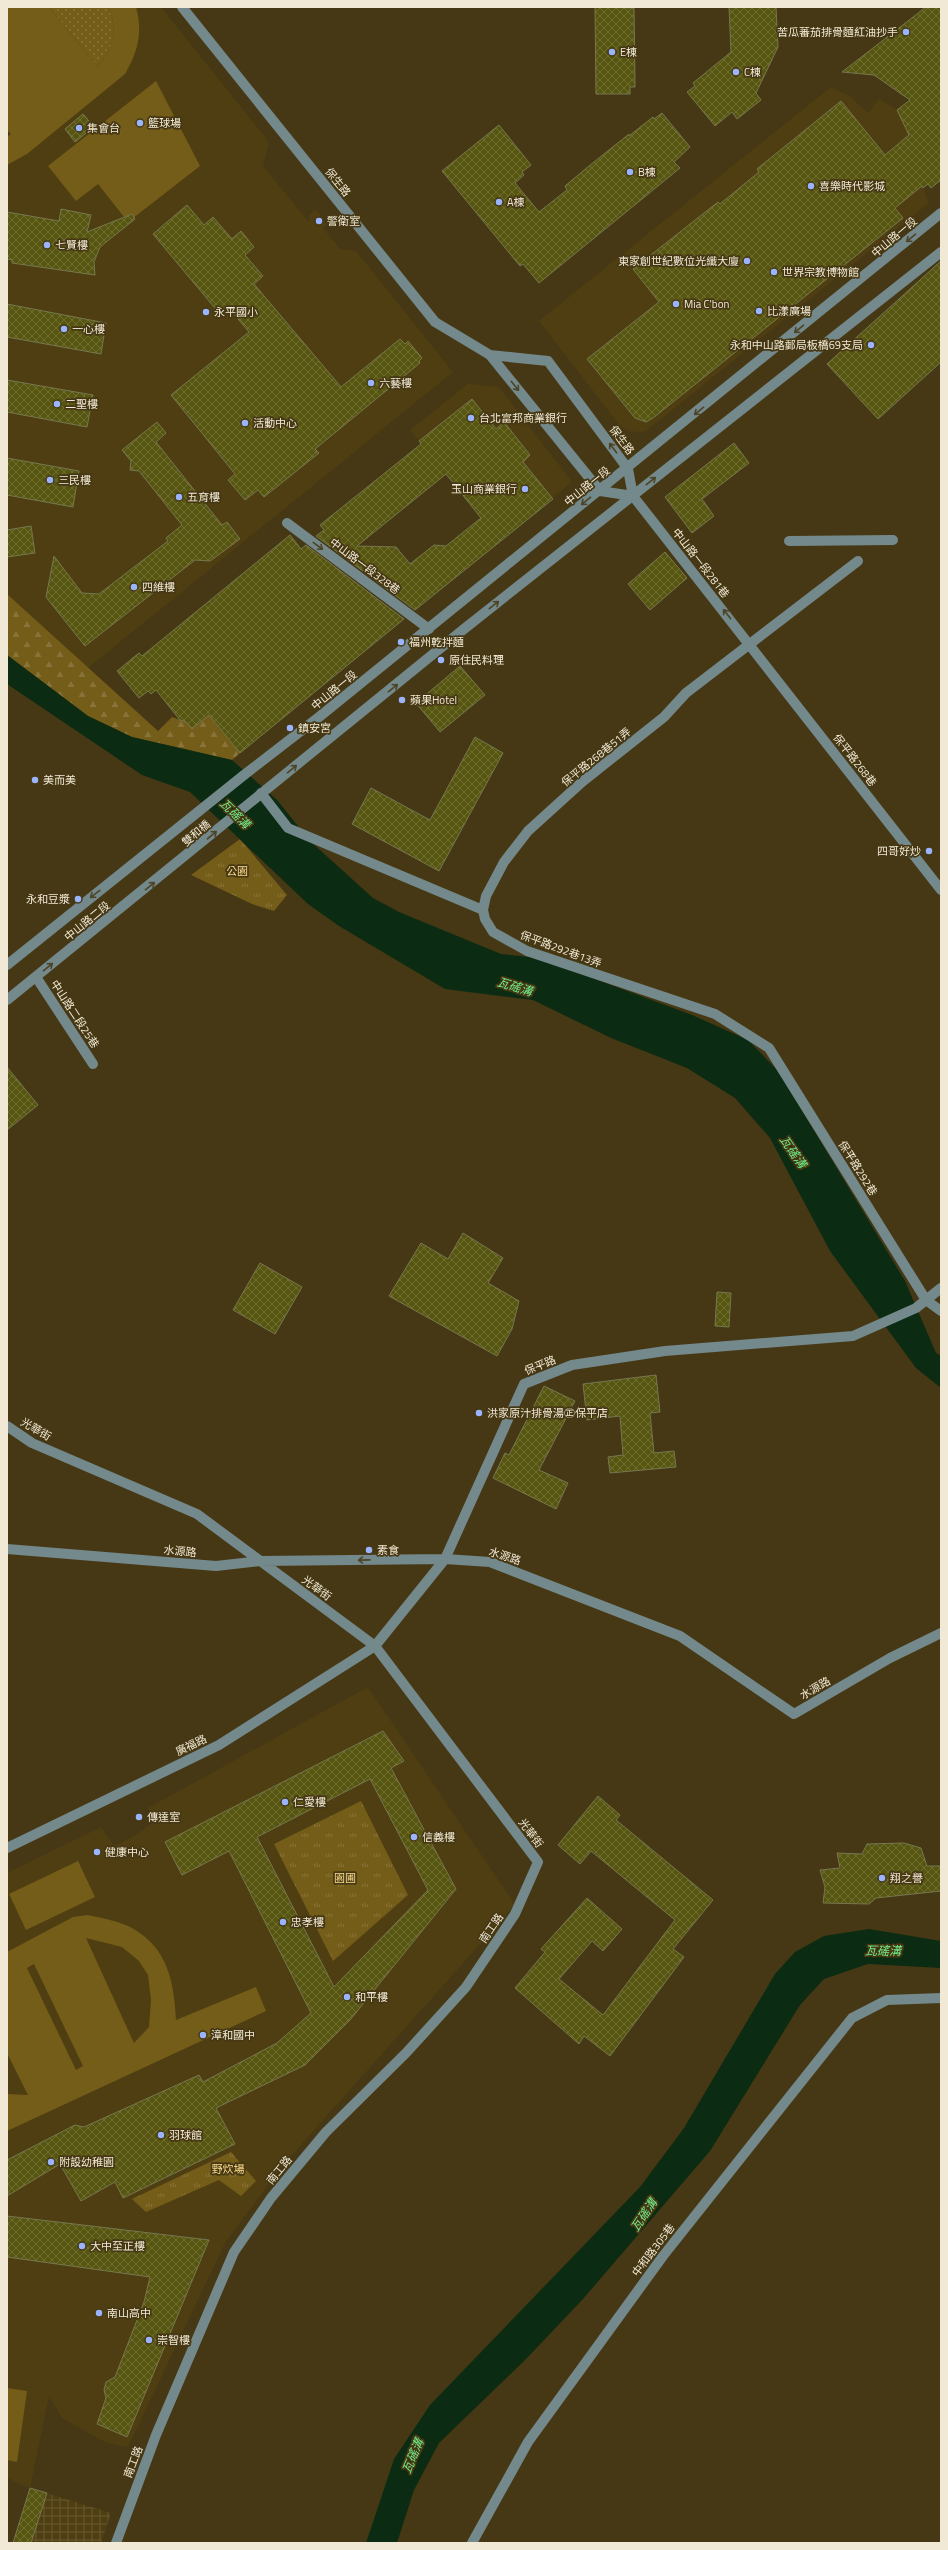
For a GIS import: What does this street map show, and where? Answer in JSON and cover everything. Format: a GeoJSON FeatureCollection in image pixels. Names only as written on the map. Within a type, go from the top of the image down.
{"type":"FeatureCollection","features":[{"type":"Feature","properties":{"kind":"street","name":"保生路"},"geometry":{"type":"LineString","coordinates":[[182,7],[435,322],[490,355],[600,491]]}},
{"type":"Feature","properties":{"kind":"street","name":"中山路一段"},"geometry":{"type":"LineString","coordinates":[[244,775],[429,629],[941,213]]}},
{"type":"Feature","properties":{"kind":"street"},"geometry":{"type":"LineString","coordinates":[[483,910],[288,828],[261,793],[941,252]]}},
{"type":"Feature","properties":{"kind":"street","name":"保生路"},"geometry":{"type":"LineString","coordinates":[[490,355],[548,361],[628,468],[633,496]]}},
{"type":"Feature","properties":{"kind":"street"},"geometry":{"type":"LineString","coordinates":[[600,491],[633,496]]}},
{"type":"Feature","properties":{"kind":"street","name":"中山路一段281巷"},"geometry":{"type":"LineString","coordinates":[[633,496],[751,645]]}},
{"type":"Feature","properties":{"kind":"street","name":"中山路一段328巷"},"geometry":{"type":"LineString","coordinates":[[286,523],[429,629]]}},
{"type":"Feature","properties":{"kind":"street"},"geometry":{"type":"LineString","coordinates":[[789,541],[893,540]]}},
{"type":"Feature","properties":{"kind":"street","name":"保平路268巷51弄"},"geometry":{"type":"LineString","coordinates":[[483,910],[486,896],[504,862],[528,831],[582,782],[664,717],[686,693],[751,645],[858,561]]}},
{"type":"Feature","properties":{"kind":"street","name":"保平路268巷"},"geometry":{"type":"LineString","coordinates":[[751,645],[941,890]]}},
{"type":"Feature","properties":{"kind":"street","name":"雙和橋"},"geometry":{"type":"LineString","coordinates":[[169,836],[244,775]]}},
{"type":"Feature","properties":{"kind":"street","name":"雙和橋"},"geometry":{"type":"LineString","coordinates":[[183,860],[261,793]]}},
{"type":"Feature","properties":{"kind":"street","name":"中山路二段"},"geometry":{"type":"LineString","coordinates":[[7,966],[169,836]]}},
{"type":"Feature","properties":{"kind":"street","name":"中山路二段"},"geometry":{"type":"LineString","coordinates":[[7,1000],[183,860]]}},
{"type":"Feature","properties":{"kind":"street","name":"保平路292巷13弄"},"geometry":{"type":"LineString","coordinates":[[483,910],[493,932],[528,951],[715,1014],[768,1048]]}},
{"type":"Feature","properties":{"kind":"street","name":"中山路二段25巷"},"geometry":{"type":"LineString","coordinates":[[36,977],[93,1064]]}},
{"type":"Feature","properties":{"kind":"street","name":"保平路292巷"},"geometry":{"type":"LineString","coordinates":[[768,1048],[926,1300]]}},
{"type":"Feature","properties":{"kind":"street"},"geometry":{"type":"LineString","coordinates":[[941,1288],[926,1300],[941,1311]]}},
{"type":"Feature","properties":{"kind":"street","name":"保平路"},"geometry":{"type":"LineString","coordinates":[[375,1646],[445,1558],[524,1384],[580,1363],[665,1351],[853,1336],[916,1308],[926,1300]]}},
{"type":"Feature","properties":{"kind":"street","name":"光華街"},"geometry":{"type":"LineString","coordinates":[[7,1426],[32,1443],[197,1514],[375,1646],[538,1862]]}},
{"type":"Feature","properties":{"kind":"street","name":"水源路"},"geometry":{"type":"LineString","coordinates":[[7,1549],[216,1566],[260,1561],[445,1558],[490,1562],[680,1636],[794,1714],[890,1658],[941,1633]]}},
{"type":"Feature","properties":{"kind":"street","name":"廣福路"},"geometry":{"type":"LineString","coordinates":[[7,1848],[219,1745],[375,1646]]}},
{"type":"Feature","properties":{"kind":"street","name":"南工路"},"geometry":{"type":"LineString","coordinates":[[116,2543],[156,2435],[234,2252],[271,2198],[326,2132],[406,2053],[466,1987],[515,1914],[538,1862]]}},
{"type":"Feature","properties":{"kind":"street","name":"中和路305巷"},"geometry":{"type":"LineString","coordinates":[[472,2543],[528,2442],[663,2256],[852,2018],[887,2000],[941,1998]]}},
{"type":"Feature","properties":{"kind":"shaded area","name":"永平國小"},"geometry":{"type":"Polygon","coordinates":[[[7,7],[161,7],[269,142],[263,166],[308,221],[310,219],[308,216],[316,209],[327,224],[323,228],[340,249],[356,251],[453,372],[88,668],[7,594],[7,7]]]}},
{"type":"Feature","properties":{"kind":"shaded area","name":"比漾廣場"},"geometry":{"type":"Polygon","coordinates":[[[831,87],[851,97],[868,113],[879,99],[897,110],[908,132],[912,129],[916,169],[929,203],[646,431],[632,432],[621,427],[539,321],[831,87]]]}},
{"type":"Feature","properties":{"kind":"shaded area"},"geometry":{"type":"Polygon","coordinates":[[[468,384],[499,387],[572,482],[500,541],[410,430],[468,384]]]}},
{"type":"Feature","properties":{"kind":"shaded area","name":"漳和國中"},"geometry":{"type":"Polygon","coordinates":[[[368,1687],[515,1905],[282,2166],[225,2243],[128,2447],[107,2443],[62,2418],[49,2396],[30,2488],[7,2478],[7,1873],[101,1827],[114,1846],[132,1837],[154,1822],[148,1808],[368,1687]]]}},
{"type":"Feature","properties":{"kind":"shaded area"},"geometry":{"type":"Polygon","coordinates":[[[30,2488],[111,2513],[101,2543],[13,2543],[30,2488]]]}},
{"type":"Feature","properties":{"kind":"green space"},"geometry":{"type":"Polygon","coordinates":[[[7,7],[49,7],[97,66],[111,46],[113,38],[113,23],[108,7],[136,7],[139,33],[136,50],[125,74],[27,154],[7,165],[7,137],[11,134],[7,130],[7,7]]]}},
{"type":"Feature","properties":{"kind":"green space"},"geometry":{"type":"Polygon","coordinates":[[[49,7],[108,7],[113,24],[113,39],[111,46],[103,60],[97,66],[49,7]]]}},
{"type":"Feature","properties":{"kind":"green space","name":"籃球場"},"geometry":{"type":"Polygon","coordinates":[[[156,81],[200,166],[128,222],[98,184],[76,201],[48,166],[156,81]]]}},
{"type":"Feature","properties":{"kind":"green space"},"geometry":{"type":"Polygon","coordinates":[[[7,594],[158,731],[172,717],[186,722],[214,711],[215,723],[240,753],[232,760],[132,737],[88,716],[7,655],[7,594]]]}},
{"type":"Feature","properties":{"kind":"green space","name":"公園"},"geometry":{"type":"Polygon","coordinates":[[[240,839],[287,895],[274,911],[252,904],[191,875],[240,839]]]}},
{"type":"Feature","properties":{"kind":"green space","name":"園圃"},"geometry":{"type":"Polygon","coordinates":[[[361,1801],[408,1895],[333,1961],[274,1844],[361,1801]]]}},
{"type":"Feature","properties":{"kind":"green space"},"geometry":{"type":"Polygon","coordinates":[[[78,1861],[95,1897],[26,1930],[9,1894],[78,1861]]]}},
{"type":"Feature","properties":{"kind":"green space"},"geometry":{"type":"Polygon","coordinates":[[[88,1915],[121,1923],[144,1936],[154,1945],[167,1967],[171,1979],[176,2020],[256,1987],[266,2011],[7,2131],[7,2094],[28,2095],[7,2053],[7,1952],[73,1917],[88,1915]],[[86,1938],[134,2043],[149,2027],[151,2000],[148,1975],[139,1961],[122,1947],[86,1938]],[[34,1964],[27,1968],[76,2070],[83,2066],[34,1964]]]}},
{"type":"Feature","properties":{"kind":"green space","name":"野炊場"},"geometry":{"type":"Polygon","coordinates":[[[231,2152],[256,2181],[241,2196],[219,2180],[146,2212],[132,2199],[231,2152]]]}},
{"type":"Feature","properties":{"kind":"green space"},"geometry":{"type":"Polygon","coordinates":[[[7,2388],[27,2391],[17,2462],[7,2460],[7,2388]]]}},
{"type":"Feature","properties":{"kind":"water","name":"瓦磘溝"},"geometry":{"type":"Polygon","coordinates":[[[7,655],[88,716],[132,737],[232,760],[277,800],[310,841],[373,898],[399,912],[501,954],[538,958],[692,1015],[748,1040],[778,1071],[905,1281],[936,1353],[941,1356],[941,1388],[916,1368],[830,1251],[770,1138],[735,1098],[687,1068],[611,1038],[533,1000],[445,989],[339,926],[308,904],[190,792],[142,775],[7,684],[7,655]]]}},
{"type":"Feature","properties":{"kind":"water","name":"瓦磘溝"},"geometry":{"type":"Polygon","coordinates":[[[869,1929],[941,1941],[941,1968],[868,1964],[824,1979],[800,2005],[710,2151],[583,2299],[526,2359],[439,2443],[414,2490],[397,2543],[366,2543],[394,2459],[430,2405],[640,2187],[684,2128],[775,1974],[795,1952],[824,1936],[869,1929]]]}},
{"type":"Feature","properties":{"kind":"building","name":"E棟"},"geometry":{"type":"Polygon","coordinates":[[[595,7],[634,8],[635,87],[630,87],[630,94],[596,94],[595,7]]]}},
{"type":"Feature","properties":{"kind":"building","name":"C棟"},"geometry":{"type":"Polygon","coordinates":[[[729,7],[776,7],[778,47],[756,93],[761,100],[737,119],[732,112],[715,126],[687,92],[695,86],[693,83],[731,52],[729,7]]]}},
{"type":"Feature","properties":{"kind":"building","name":"比漾廣場"},"geometry":{"type":"Polygon","coordinates":[[[926,7],[941,7],[941,180],[931,188],[928,184],[923,188],[922,186],[895,208],[903,218],[653,418],[646,422],[635,418],[587,359],[659,302],[633,269],[718,202],[720,204],[759,172],[757,169],[841,101],[885,155],[909,135],[897,110],[910,100],[874,75],[842,72],[926,7]]]}},
{"type":"Feature","properties":{"kind":"building"},"geometry":{"type":"Polygon","coordinates":[[[662,113],[690,147],[674,162],[680,168],[539,283],[523,264],[520,266],[442,171],[499,125],[531,165],[522,172],[524,175],[515,183],[539,212],[567,190],[565,186],[589,166],[629,134],[629,136],[653,117],[654,119],[662,113]]]}},
{"type":"Feature","properties":{"kind":"building","name":"集會台"},"geometry":{"type":"Polygon","coordinates":[[[83,114],[94,127],[75,142],[65,129],[83,114]]]}},
{"type":"Feature","properties":{"kind":"building"},"geometry":{"type":"Polygon","coordinates":[[[187,205],[204,225],[213,217],[232,239],[241,231],[254,247],[245,255],[263,276],[254,284],[341,387],[400,339],[405,344],[408,341],[422,358],[419,361],[420,363],[315,449],[319,453],[264,497],[258,490],[245,500],[228,480],[235,474],[171,395],[249,332],[227,306],[219,313],[153,234],[187,205]]]}},
{"type":"Feature","properties":{"kind":"building","name":"七賢樓"},"geometry":{"type":"Polygon","coordinates":[[[61,209],[91,215],[87,232],[132,214],[135,219],[100,247],[94,262],[95,275],[12,263],[12,260],[7,259],[7,212],[59,221],[61,209]]]}},
{"type":"Feature","properties":{"kind":"building"},"geometry":{"type":"Polygon","coordinates":[[[941,261],[941,362],[878,419],[827,364],[941,261]]]}},
{"type":"Feature","properties":{"kind":"building","name":"一心樓"},"geometry":{"type":"Polygon","coordinates":[[[7,304],[106,323],[101,354],[7,337],[7,304]]]}},
{"type":"Feature","properties":{"kind":"building","name":"二聖樓"},"geometry":{"type":"Polygon","coordinates":[[[7,380],[93,395],[87,427],[7,412],[7,380]]]}},
{"type":"Feature","properties":{"kind":"building"},"geometry":{"type":"Polygon","coordinates":[[[472,399],[496,429],[504,422],[530,455],[523,462],[553,499],[415,610],[316,536],[324,530],[320,525],[421,444],[419,441],[472,399]],[[446,474],[357,546],[396,547],[410,564],[434,545],[446,546],[481,518],[446,474]]]}},
{"type":"Feature","properties":{"kind":"building"},"geometry":{"type":"Polygon","coordinates":[[[157,422],[166,433],[156,442],[222,525],[227,522],[240,539],[210,561],[195,560],[85,646],[46,597],[54,556],[82,593],[99,594],[168,541],[166,538],[182,525],[139,471],[130,470],[131,461],[122,450],[157,422]]]}},
{"type":"Feature","properties":{"kind":"building"},"geometry":{"type":"Polygon","coordinates":[[[734,443],[749,463],[702,499],[714,516],[692,533],[665,497],[734,443]]]}},
{"type":"Feature","properties":{"kind":"building","name":"三民樓"},"geometry":{"type":"Polygon","coordinates":[[[7,458],[79,471],[73,507],[7,495],[7,458]]]}},
{"type":"Feature","properties":{"kind":"building"},"geometry":{"type":"Polygon","coordinates":[[[31,526],[35,553],[7,557],[7,530],[31,526]]]}},
{"type":"Feature","properties":{"kind":"building"},"geometry":{"type":"Polygon","coordinates":[[[290,535],[301,549],[306,545],[404,619],[240,753],[209,715],[192,729],[186,722],[180,720],[156,690],[151,694],[148,691],[139,698],[117,671],[139,653],[142,656],[290,535]]]}},
{"type":"Feature","properties":{"kind":"building"},"geometry":{"type":"Polygon","coordinates":[[[665,552],[687,578],[650,610],[628,584],[665,552]]]}},
{"type":"Feature","properties":{"kind":"building"},"geometry":{"type":"Polygon","coordinates":[[[460,666],[485,695],[440,732],[416,703],[460,666]]]}},
{"type":"Feature","properties":{"kind":"building"},"geometry":{"type":"Polygon","coordinates":[[[475,737],[503,753],[439,871],[352,824],[371,788],[430,820],[475,737]]]}},
{"type":"Feature","properties":{"kind":"building"},"geometry":{"type":"Polygon","coordinates":[[[7,1067],[38,1105],[7,1130],[7,1067]]]}},
{"type":"Feature","properties":{"kind":"building"},"geometry":{"type":"Polygon","coordinates":[[[463,1233],[503,1258],[488,1283],[519,1301],[512,1329],[497,1356],[389,1296],[421,1243],[448,1259],[463,1233]]]}},
{"type":"Feature","properties":{"kind":"building"},"geometry":{"type":"Polygon","coordinates":[[[260,1263],[302,1287],[275,1334],[233,1310],[260,1263]]]}},
{"type":"Feature","properties":{"kind":"building"},"geometry":{"type":"Polygon","coordinates":[[[717,1292],[731,1293],[729,1327],[715,1326],[717,1292]]]}},
{"type":"Feature","properties":{"kind":"building"},"geometry":{"type":"Polygon","coordinates":[[[656,1375],[660,1412],[650,1413],[654,1453],[674,1451],[676,1467],[610,1473],[608,1457],[623,1455],[620,1416],[587,1420],[583,1384],[656,1375]]]}},
{"type":"Feature","properties":{"kind":"building"},"geometry":{"type":"Polygon","coordinates":[[[544,1386],[575,1401],[539,1470],[568,1483],[556,1509],[493,1478],[505,1453],[509,1455],[544,1386]]]}},
{"type":"Feature","properties":{"kind":"building"},"geometry":{"type":"Polygon","coordinates":[[[383,1731],[404,1761],[391,1768],[456,1889],[350,2020],[305,2065],[216,2108],[235,2144],[123,2198],[115,2182],[81,2201],[60,2164],[7,2196],[7,2160],[75,2125],[84,2127],[199,2075],[203,2082],[277,2043],[311,2013],[229,1851],[182,1875],[165,1842],[383,1731]],[[370,1779],[257,1837],[334,1987],[428,1890],[370,1779]]]}},
{"type":"Feature","properties":{"kind":"building"},"geometry":{"type":"Polygon","coordinates":[[[598,1796],[620,1815],[616,1820],[713,1900],[673,1949],[684,1957],[610,2056],[584,2036],[579,2044],[515,1988],[545,1952],[541,1949],[587,1898],[622,1929],[603,1951],[592,1941],[559,1979],[603,2015],[675,1920],[591,1851],[580,1864],[558,1845],[598,1796]]]}},
{"type":"Feature","properties":{"kind":"building","name":"翔之譽"},"geometry":{"type":"Polygon","coordinates":[[[904,1843],[921,1848],[927,1866],[941,1866],[941,1891],[876,1898],[869,1904],[823,1903],[825,1887],[820,1870],[840,1868],[837,1853],[862,1854],[867,1844],[904,1843]]]}},
{"type":"Feature","properties":{"kind":"building"},"geometry":{"type":"Polygon","coordinates":[[[7,2216],[209,2240],[127,2437],[97,2424],[106,2398],[104,2390],[106,2382],[115,2377],[144,2302],[150,2277],[7,2257],[7,2216]]]}},
{"type":"Feature","properties":{"kind":"building"},"geometry":{"type":"Polygon","coordinates":[[[30,2488],[47,2493],[31,2543],[13,2543],[30,2488]]]}},
{"type":"Feature","properties":{"kind":"place","name":"苦瓜蕃茄排骨麵紅油抄手"},"geometry":{"type":"Point","coordinates":[906,32]}},
{"type":"Feature","properties":{"kind":"place","name":"E棟"},"geometry":{"type":"Point","coordinates":[612,52]}},
{"type":"Feature","properties":{"kind":"place","name":"C棟"},"geometry":{"type":"Point","coordinates":[736,72]}},
{"type":"Feature","properties":{"kind":"place","name":"籃球場"},"geometry":{"type":"Point","coordinates":[140,123]}},
{"type":"Feature","properties":{"kind":"place","name":"集會台"},"geometry":{"type":"Point","coordinates":[79,128]}},
{"type":"Feature","properties":{"kind":"place","name":"B棟"},"geometry":{"type":"Point","coordinates":[630,172]}},
{"type":"Feature","properties":{"kind":"place","name":"喜樂時代影城"},"geometry":{"type":"Point","coordinates":[811,186]}},
{"type":"Feature","properties":{"kind":"place","name":"A棟"},"geometry":{"type":"Point","coordinates":[499,202]}},
{"type":"Feature","properties":{"kind":"place","name":"警衛室"},"geometry":{"type":"Point","coordinates":[319,221]}},
{"type":"Feature","properties":{"kind":"place","name":"七賢樓"},"geometry":{"type":"Point","coordinates":[47,245]}},
{"type":"Feature","properties":{"kind":"place","name":"東家創世紀數位光纖大廈"},"geometry":{"type":"Point","coordinates":[747,261]}},
{"type":"Feature","properties":{"kind":"place","name":"世界宗教博物館"},"geometry":{"type":"Point","coordinates":[774,272]}},
{"type":"Feature","properties":{"kind":"place","name":"Mia C'bon"},"geometry":{"type":"Point","coordinates":[676,304]}},
{"type":"Feature","properties":{"kind":"place","name":"比漾廣場"},"geometry":{"type":"Point","coordinates":[759,311]}},
{"type":"Feature","properties":{"kind":"place","name":"永平國小"},"geometry":{"type":"Point","coordinates":[206,312]}},
{"type":"Feature","properties":{"kind":"place","name":"一心樓"},"geometry":{"type":"Point","coordinates":[64,329]}},
{"type":"Feature","properties":{"kind":"place","name":"永和中山路郵局板橋69支局"},"geometry":{"type":"Point","coordinates":[871,345]}},
{"type":"Feature","properties":{"kind":"place","name":"六藝樓"},"geometry":{"type":"Point","coordinates":[371,383]}},
{"type":"Feature","properties":{"kind":"place","name":"二聖樓"},"geometry":{"type":"Point","coordinates":[57,404]}},
{"type":"Feature","properties":{"kind":"place","name":"台北富邦商業銀行"},"geometry":{"type":"Point","coordinates":[471,418]}},
{"type":"Feature","properties":{"kind":"place","name":"活動中心"},"geometry":{"type":"Point","coordinates":[245,423]}},
{"type":"Feature","properties":{"kind":"place","name":"三民樓"},"geometry":{"type":"Point","coordinates":[50,480]}},
{"type":"Feature","properties":{"kind":"place","name":"玉山商業銀行"},"geometry":{"type":"Point","coordinates":[525,489]}},
{"type":"Feature","properties":{"kind":"place","name":"五育樓"},"geometry":{"type":"Point","coordinates":[179,497]}},
{"type":"Feature","properties":{"kind":"place","name":"四維樓"},"geometry":{"type":"Point","coordinates":[134,587]}},
{"type":"Feature","properties":{"kind":"place","name":"福州乾拌麵"},"geometry":{"type":"Point","coordinates":[401,642]}},
{"type":"Feature","properties":{"kind":"place","name":"原住民料理"},"geometry":{"type":"Point","coordinates":[441,660]}},
{"type":"Feature","properties":{"kind":"place","name":"蘋果Hotel"},"geometry":{"type":"Point","coordinates":[402,700]}},
{"type":"Feature","properties":{"kind":"place","name":"鎮安宮"},"geometry":{"type":"Point","coordinates":[290,728]}},
{"type":"Feature","properties":{"kind":"place","name":"美而美"},"geometry":{"type":"Point","coordinates":[35,780]}},
{"type":"Feature","properties":{"kind":"place","name":"四哥好炒"},"geometry":{"type":"Point","coordinates":[929,851]}},
{"type":"Feature","properties":{"kind":"place","name":"永和豆漿"},"geometry":{"type":"Point","coordinates":[78,899]}},
{"type":"Feature","properties":{"kind":"place","name":"洪家原汁排骨湯㊣保平店"},"geometry":{"type":"Point","coordinates":[479,1413]}},
{"type":"Feature","properties":{"kind":"place","name":"素食"},"geometry":{"type":"Point","coordinates":[369,1550]}},
{"type":"Feature","properties":{"kind":"place","name":"仁愛樓"},"geometry":{"type":"Point","coordinates":[285,1802]}},
{"type":"Feature","properties":{"kind":"place","name":"傳達室"},"geometry":{"type":"Point","coordinates":[139,1817]}},
{"type":"Feature","properties":{"kind":"place","name":"信義樓"},"geometry":{"type":"Point","coordinates":[414,1837]}},
{"type":"Feature","properties":{"kind":"place","name":"健康中心"},"geometry":{"type":"Point","coordinates":[97,1852]}},
{"type":"Feature","properties":{"kind":"place","name":"翔之譽"},"geometry":{"type":"Point","coordinates":[882,1878]}},
{"type":"Feature","properties":{"kind":"place","name":"忠孝樓"},"geometry":{"type":"Point","coordinates":[283,1922]}},
{"type":"Feature","properties":{"kind":"place","name":"和平樓"},"geometry":{"type":"Point","coordinates":[347,1997]}},
{"type":"Feature","properties":{"kind":"place","name":"漳和國中"},"geometry":{"type":"Point","coordinates":[203,2035]}},
{"type":"Feature","properties":{"kind":"place","name":"羽球館"},"geometry":{"type":"Point","coordinates":[161,2135]}},
{"type":"Feature","properties":{"kind":"place","name":"附設幼稚園"},"geometry":{"type":"Point","coordinates":[51,2162]}},
{"type":"Feature","properties":{"kind":"place","name":"大中至正樓"},"geometry":{"type":"Point","coordinates":[82,2246]}},
{"type":"Feature","properties":{"kind":"place","name":"南山高中"},"geometry":{"type":"Point","coordinates":[99,2313]}},
{"type":"Feature","properties":{"kind":"place","name":"崇智樓"},"geometry":{"type":"Point","coordinates":[149,2340]}}]}
